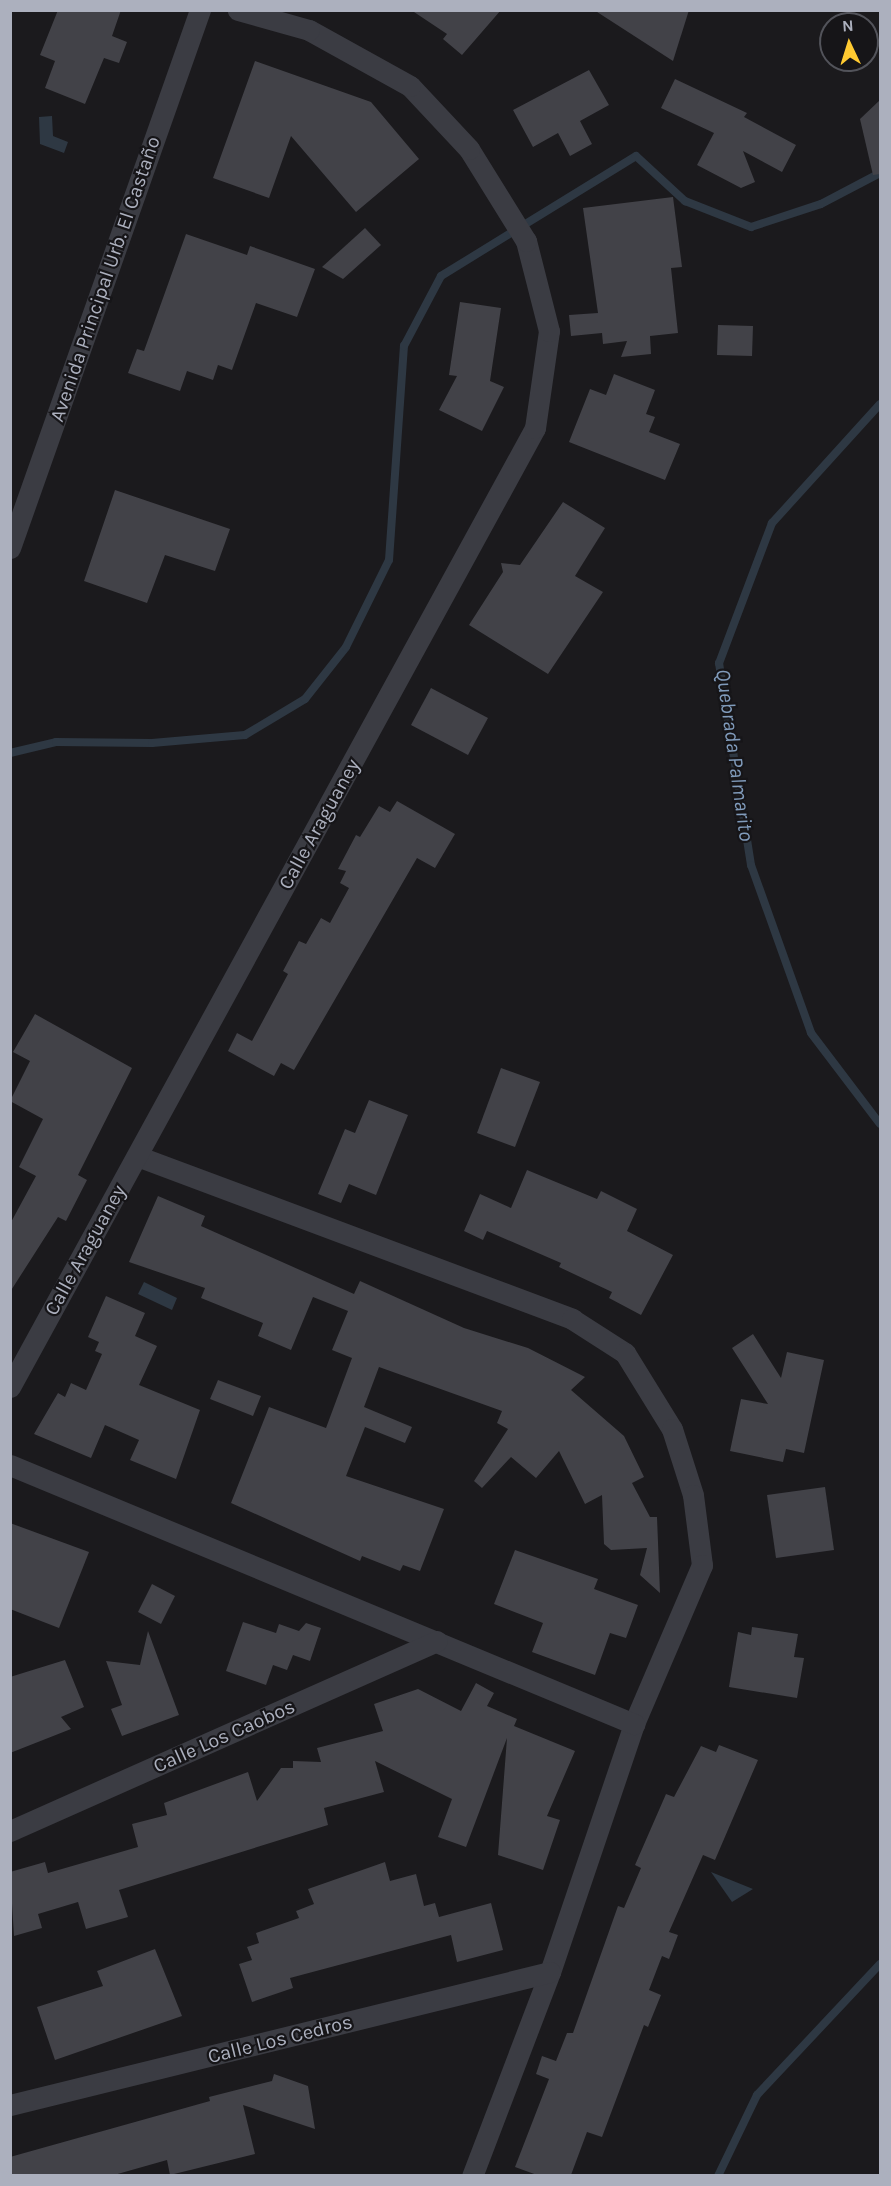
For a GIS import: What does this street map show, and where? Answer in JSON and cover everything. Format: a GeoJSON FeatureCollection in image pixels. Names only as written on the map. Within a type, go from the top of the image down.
{"type":"FeatureCollection","features":[{"type":"Feature","properties":{"kind":"street","name":"Avenida Principal Urb. El Castaño"},"geometry":{"type":"LineString","coordinates":[[10,548],[200,10]]}},
{"type":"Feature","properties":{"kind":"street","name":"Calle Araguaney"},"geometry":{"type":"LineString","coordinates":[[10,1387],[535,428],[549,331],[526,241],[469,149],[410,86],[309,30],[238,10]]}},
{"type":"Feature","properties":{"kind":"street"},"geometry":{"type":"LineString","coordinates":[[137,1156],[572,1319],[625,1353],[672,1429],[693,1495],[702,1565],[634,1724],[550,1972],[472,2175]]}},
{"type":"Feature","properties":{"kind":"street"},"geometry":{"type":"LineString","coordinates":[[10,1465],[634,1724]]}},
{"type":"Feature","properties":{"kind":"street","name":"Calle Los Caobos"},"geometry":{"type":"LineString","coordinates":[[10,1832],[437,1641]]}},
{"type":"Feature","properties":{"kind":"street","name":"Calle Los Cedros"},"geometry":{"type":"LineString","coordinates":[[10,2105],[550,1972]]}},
{"type":"Feature","properties":{"kind":"water"},"geometry":{"type":"Polygon","coordinates":[[[52,116],[53,136],[68,142],[64,153],[40,144],[39,117],[52,116]]]}},
{"type":"Feature","properties":{"kind":"water"},"geometry":{"type":"Polygon","coordinates":[[[144,1282],[177,1298],[172,1310],[138,1294],[144,1282]]]}},
{"type":"Feature","properties":{"kind":"water"},"geometry":{"type":"Polygon","coordinates":[[[711,1872],[753,1889],[732,1902],[711,1872]]]}},
{"type":"Feature","properties":{"kind":"building"},"geometry":{"type":"Polygon","coordinates":[[[58,10],[121,10],[112,36],[127,42],[119,63],[104,58],[85,104],[45,88],[55,61],[40,55],[58,10]]]}},
{"type":"Feature","properties":{"kind":"building"},"geometry":{"type":"Polygon","coordinates":[[[411,10],[501,10],[462,55],[443,39],[447,34],[411,10]]]}},
{"type":"Feature","properties":{"kind":"building"},"geometry":{"type":"Polygon","coordinates":[[[594,10],[689,10],[673,61],[594,10]]]}},
{"type":"Feature","properties":{"kind":"building"},"geometry":{"type":"Polygon","coordinates":[[[255,61],[371,102],[419,159],[356,212],[291,136],[269,198],[213,178],[255,61]]]}},
{"type":"Feature","properties":{"kind":"building"},"geometry":{"type":"Polygon","coordinates":[[[589,70],[609,105],[580,121],[592,144],[570,156],[558,133],[533,147],[513,110],[589,70]]]}},
{"type":"Feature","properties":{"kind":"building"},"geometry":{"type":"Polygon","coordinates":[[[675,79],[747,113],[744,117],[796,145],[782,172],[743,151],[755,182],[741,188],[697,165],[714,133],[661,108],[675,79]]]}},
{"type":"Feature","properties":{"kind":"building"},"geometry":{"type":"Polygon","coordinates":[[[880,100],[880,174],[873,175],[860,119],[880,100]]]}},
{"type":"Feature","properties":{"kind":"building"},"geometry":{"type":"Polygon","coordinates":[[[673,197],[682,267],[671,268],[678,333],[650,336],[651,354],[621,357],[627,341],[603,344],[602,333],[571,336],[569,315],[598,313],[583,208],[673,197]]]}},
{"type":"Feature","properties":{"kind":"building"},"geometry":{"type":"Polygon","coordinates":[[[365,228],[381,245],[343,279],[322,267],[365,228]]]}},
{"type":"Feature","properties":{"kind":"building"},"geometry":{"type":"Polygon","coordinates":[[[186,234],[247,255],[250,246],[315,269],[297,317],[256,303],[232,370],[218,365],[213,380],[187,371],[180,391],[128,373],[137,349],[144,351],[186,234]]]}},
{"type":"Feature","properties":{"kind":"building"},"geometry":{"type":"Polygon","coordinates":[[[460,302],[501,308],[490,381],[504,387],[482,431],[439,410],[457,376],[449,375],[460,302]]]}},
{"type":"Feature","properties":{"kind":"building"},"geometry":{"type":"Polygon","coordinates":[[[718,325],[753,326],[752,356],[717,355],[718,325]]]}},
{"type":"Feature","properties":{"kind":"building"},"geometry":{"type":"Polygon","coordinates":[[[614,374],[655,390],[646,414],[655,417],[649,432],[680,444],[665,480],[569,442],[590,389],[606,395],[614,374]]]}},
{"type":"Feature","properties":{"kind":"building"},"geometry":{"type":"Polygon","coordinates":[[[115,490],[230,529],[215,571],[165,555],[147,603],[84,581],[115,490]]]}},
{"type":"Feature","properties":{"kind":"building"},"geometry":{"type":"Polygon","coordinates":[[[563,502],[605,528],[575,576],[603,592],[548,674],[469,625],[503,572],[501,563],[520,565],[563,502]]]}},
{"type":"Feature","properties":{"kind":"building"},"geometry":{"type":"Polygon","coordinates":[[[431,688],[488,718],[468,755],[411,725],[431,688]]]}},
{"type":"Feature","properties":{"kind":"building"},"geometry":{"type":"Polygon","coordinates":[[[397,801],[455,834],[435,868],[417,858],[294,1070],[281,1063],[274,1076],[228,1051],[237,1033],[252,1041],[288,974],[283,971],[299,941],[306,944],[321,918],[330,923],[349,888],[340,883],[346,871],[338,869],[356,835],[360,837],[379,806],[390,812],[397,801]]]}},
{"type":"Feature","properties":{"kind":"building"},"geometry":{"type":"Polygon","coordinates":[[[35,1014],[132,1068],[78,1175],[87,1180],[66,1221],[58,1217],[10,1292],[10,1224],[36,1176],[19,1167],[43,1119],[10,1101],[30,1061],[13,1052],[35,1014]]]}},
{"type":"Feature","properties":{"kind":"building"},"geometry":{"type":"Polygon","coordinates":[[[501,1068],[540,1082],[515,1147],[477,1133],[501,1068]]]}},
{"type":"Feature","properties":{"kind":"building"},"geometry":{"type":"Polygon","coordinates":[[[369,1100],[408,1115],[376,1195],[349,1184],[341,1203],[318,1194],[345,1129],[355,1133],[369,1100]]]}},
{"type":"Feature","properties":{"kind":"building"},"geometry":{"type":"Polygon","coordinates":[[[527,1170],[597,1199],[601,1191],[637,1209],[627,1231],[673,1255],[641,1315],[609,1298],[612,1292],[559,1267],[561,1263],[487,1231],[483,1240],[464,1231],[480,1194],[511,1208],[527,1170]]]}},
{"type":"Feature","properties":{"kind":"building"},"geometry":{"type":"Polygon","coordinates":[[[158,1196],[205,1216],[201,1226],[354,1294],[360,1281],[464,1328],[528,1348],[585,1377],[571,1390],[624,1436],[644,1477],[632,1483],[650,1517],[657,1517],[660,1593],[640,1575],[647,1548],[611,1550],[604,1544],[602,1495],[585,1504],[559,1451],[536,1478],[511,1457],[482,1488],[474,1481],[508,1429],[497,1423],[502,1411],[379,1367],[364,1407],[412,1427],[405,1443],[365,1427],[346,1476],[444,1509],[420,1571],[403,1565],[400,1571],[362,1556],[360,1561],[231,1503],[269,1407],[326,1428],[352,1358],[332,1350],[348,1311],[313,1297],[291,1350],[258,1336],[263,1323],[201,1298],[205,1288],[129,1262],[158,1196]]]}},
{"type":"Feature","properties":{"kind":"building"},"geometry":{"type":"Polygon","coordinates":[[[106,1296],[145,1313],[135,1336],[157,1346],[139,1385],[200,1410],[176,1479],[130,1460],[139,1440],[105,1425],[91,1458],[34,1434],[58,1393],[65,1397],[71,1383],[86,1390],[102,1354],[95,1351],[99,1342],[88,1337],[106,1296]]]}},
{"type":"Feature","properties":{"kind":"building"},"geometry":{"type":"Polygon","coordinates":[[[753,1334],[781,1378],[787,1352],[824,1360],[804,1453],[786,1449],[783,1462],[730,1451],[741,1399],[768,1404],[732,1348],[753,1334]]]}},
{"type":"Feature","properties":{"kind":"building"},"geometry":{"type":"Polygon","coordinates":[[[218,1380],[261,1396],[253,1416],[210,1399],[218,1380]]]}},
{"type":"Feature","properties":{"kind":"building"},"geometry":{"type":"Polygon","coordinates":[[[825,1487],[834,1550],[776,1558],[767,1495],[825,1487]]]}},
{"type":"Feature","properties":{"kind":"building"},"geometry":{"type":"Polygon","coordinates":[[[10,1523],[89,1552],[59,1628],[10,1609],[10,1523]]]}},
{"type":"Feature","properties":{"kind":"building"},"geometry":{"type":"Polygon","coordinates":[[[515,1550],[598,1579],[594,1589],[638,1605],[626,1638],[610,1633],[595,1675],[532,1652],[543,1623],[494,1604],[515,1550]]]}},
{"type":"Feature","properties":{"kind":"building"},"geometry":{"type":"Polygon","coordinates":[[[152,1584],[175,1596],[161,1624],[138,1612],[152,1584]]]}},
{"type":"Feature","properties":{"kind":"building"},"geometry":{"type":"Polygon","coordinates":[[[243,1622],[276,1633],[279,1624],[299,1631],[306,1623],[321,1628],[310,1661],[293,1655],[287,1670],[273,1665],[266,1685],[226,1671],[243,1622]]]}},
{"type":"Feature","properties":{"kind":"building"},"geometry":{"type":"Polygon","coordinates":[[[752,1627],[798,1634],[794,1657],[804,1658],[797,1698],[729,1687],[738,1632],[751,1635],[752,1627]]]}},
{"type":"Feature","properties":{"kind":"building"},"geometry":{"type":"Polygon","coordinates":[[[148,1631],[179,1715],[122,1736],[111,1709],[122,1705],[106,1661],[140,1665],[148,1631]]]}},
{"type":"Feature","properties":{"kind":"building"},"geometry":{"type":"Polygon","coordinates":[[[65,1660],[84,1707],[61,1717],[71,1729],[10,1753],[10,1677],[65,1660]]]}},
{"type":"Feature","properties":{"kind":"building"},"geometry":{"type":"Polygon","coordinates":[[[476,1683],[494,1693],[487,1706],[517,1719],[514,1726],[575,1751],[547,1816],[560,1820],[543,1870],[498,1855],[507,1738],[466,1847],[438,1837],[452,1799],[375,1761],[384,1792],[324,1808],[328,1825],[119,1890],[128,1917],[86,1929],[78,1902],[38,1914],[42,1928],[14,1936],[10,1872],[45,1862],[48,1873],[138,1847],[132,1824],[167,1815],[164,1803],[248,1772],[257,1801],[281,1768],[293,1768],[293,1761],[321,1762],[317,1748],[383,1731],[374,1704],[418,1689],[461,1711],[476,1683]]]}},
{"type":"Feature","properties":{"kind":"building"},"geometry":{"type":"Polygon","coordinates":[[[719,1745],[758,1760],[715,1860],[703,1855],[669,1932],[678,1935],[669,1959],[662,1956],[649,1990],[661,1995],[648,2027],[644,2025],[602,2137],[587,2132],[571,2175],[537,2175],[515,2167],[549,2079],[536,2074],[542,2056],[556,2061],[567,2033],[573,2033],[618,1906],[624,1908],[641,1868],[635,1865],[666,1794],[674,1797],[701,1746],[716,1752],[719,1745]]]}},
{"type":"Feature","properties":{"kind":"building"},"geometry":{"type":"Polygon","coordinates":[[[385,1862],[390,1881],[416,1874],[424,1906],[435,1903],[439,1917],[491,1903],[503,1950],[457,1962],[451,1935],[290,1978],[293,1988],[252,2002],[239,1964],[252,1960],[247,1947],[259,1943],[256,1933],[299,1918],[296,1911],[314,1904],[308,1889],[385,1862]]]}},
{"type":"Feature","properties":{"kind":"building"},"geometry":{"type":"Polygon","coordinates":[[[155,1949],[182,2016],[55,2060],[37,2007],[103,1986],[97,1971],[155,1949]]]}},
{"type":"Feature","properties":{"kind":"building"},"geometry":{"type":"Polygon","coordinates":[[[274,2074],[308,2086],[315,2129],[243,2105],[255,2154],[170,2175],[167,2160],[114,2175],[10,2175],[10,2157],[210,2101],[209,2097],[272,2081],[274,2074]]]}},
{"type":"Feature","properties":{"kind":"waterway"},"geometry":{"type":"LineString","coordinates":[[10,753],[56,742],[152,743],[245,735],[305,699],[346,647],[389,560],[404,346],[441,276],[636,156],[685,201],[751,227],[821,204],[880,173]]}},
{"type":"Feature","properties":{"kind":"waterway","name":"Quebrada Palmarito"},"geometry":{"type":"LineString","coordinates":[[880,404],[772,523],[719,663],[751,865],[811,1033],[880,1124]]}},
{"type":"Feature","properties":{"kind":"waterway","name":"Quebrada Palmarito"},"geometry":{"type":"LineString","coordinates":[[718,2176],[757,2095],[880,1964]]}}]}
